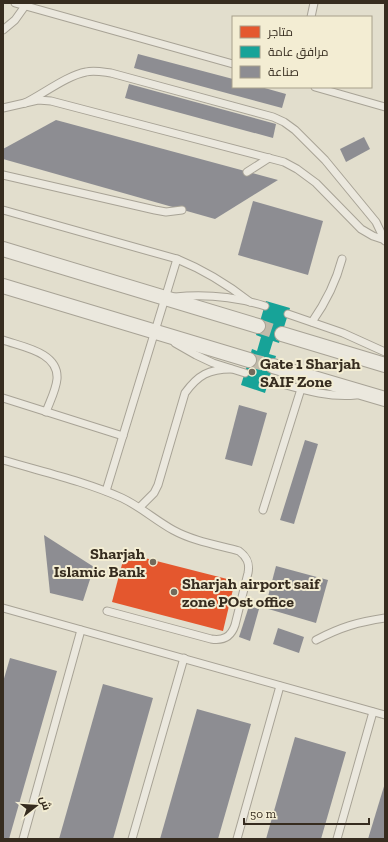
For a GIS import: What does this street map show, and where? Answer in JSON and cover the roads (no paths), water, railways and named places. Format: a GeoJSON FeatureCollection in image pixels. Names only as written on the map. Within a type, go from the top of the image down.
{"type":"FeatureCollection","features":[{"type":"Feature","properties":{"kind":"street"},"geometry":{"type":"LineString","coordinates":[[3,248],[258,326]]}},
{"type":"Feature","properties":{"kind":"street"},"geometry":{"type":"LineString","coordinates":[[3,286],[154,332],[247,366]]}},
{"type":"Feature","properties":{"kind":"street"},"geometry":{"type":"LineString","coordinates":[[282,334],[385,365]]}},
{"type":"Feature","properties":{"kind":"street"},"geometry":{"type":"LineString","coordinates":[[273,366],[385,399]]}},
{"type":"Feature","properties":{"kind":"lane"},"geometry":{"type":"LineString","coordinates":[[15,3],[232,64]]}},
{"type":"Feature","properties":{"kind":"lane"},"geometry":{"type":"LineString","coordinates":[[310,16],[314,3]]}},
{"type":"Feature","properties":{"kind":"lane"},"geometry":{"type":"LineString","coordinates":[[3,30],[15,20],[25,6]]}},
{"type":"Feature","properties":{"kind":"lane"},"geometry":{"type":"LineString","coordinates":[[26,103],[75,75],[99,71],[273,117],[284,122],[295,130],[325,160],[376,222],[385,241]]}},
{"type":"Feature","properties":{"kind":"lane"},"geometry":{"type":"LineString","coordinates":[[319,88],[385,106]]}},
{"type":"Feature","properties":{"kind":"lane"},"geometry":{"type":"LineString","coordinates":[[3,108],[38,100],[51,101],[284,162],[297,168],[316,183],[361,229],[385,241]]}},
{"type":"Feature","properties":{"kind":"lane"},"geometry":{"type":"LineString","coordinates":[[247,172],[269,158]]}},
{"type":"Feature","properties":{"kind":"lane"},"geometry":{"type":"LineString","coordinates":[[3,175],[155,210],[166,212],[182,210]]}},
{"type":"Feature","properties":{"kind":"lane"},"geometry":{"type":"LineString","coordinates":[[3,210],[177,259],[197,267],[215,277],[233,288],[250,302]]}},
{"type":"Feature","properties":{"kind":"lane"},"geometry":{"type":"LineString","coordinates":[[106,491],[177,259]]}},
{"type":"Feature","properties":{"kind":"lane"},"geometry":{"type":"LineString","coordinates":[[312,322],[334,286],[342,259]]}},
{"type":"Feature","properties":{"kind":"lane"},"geometry":{"type":"LineString","coordinates":[[165,298],[211,296],[250,302],[264,306]]}},
{"type":"Feature","properties":{"kind":"lane"},"geometry":{"type":"LineString","coordinates":[[288,314],[343,333],[385,352]]}},
{"type":"Feature","properties":{"kind":"lane"},"geometry":{"type":"LineString","coordinates":[[154,332],[196,356],[231,369]]}},
{"type":"Feature","properties":{"kind":"lane"},"geometry":{"type":"LineString","coordinates":[[3,340],[44,354],[51,360],[57,377],[46,412]]}},
{"type":"Feature","properties":{"kind":"lane"},"geometry":{"type":"LineString","coordinates":[[140,507],[151,497],[158,485],[185,393],[191,384],[202,374],[216,369],[231,369],[247,366]]}},
{"type":"Feature","properties":{"kind":"lane"},"geometry":{"type":"LineString","coordinates":[[268,380],[331,395],[366,394]]}},
{"type":"Feature","properties":{"kind":"lane"},"geometry":{"type":"LineString","coordinates":[[263,510],[301,389]]}},
{"type":"Feature","properties":{"kind":"lane"},"geometry":{"type":"LineString","coordinates":[[3,398],[123,436]]}},
{"type":"Feature","properties":{"kind":"lane"},"geometry":{"type":"LineString","coordinates":[[3,460],[106,491],[140,507],[162,523],[187,536],[239,551],[248,561],[249,567],[235,625],[229,636],[223,639],[217,640],[107,611]]}},
{"type":"Feature","properties":{"kind":"lane"},"geometry":{"type":"LineString","coordinates":[[3,608],[385,715]]}},
{"type":"Feature","properties":{"kind":"lane"},"geometry":{"type":"LineString","coordinates":[[316,640],[338,628],[362,621],[385,618]]}},
{"type":"Feature","properties":{"kind":"lane"},"geometry":{"type":"LineString","coordinates":[[23,839],[81,630]]}},
{"type":"Feature","properties":{"kind":"lane"},"geometry":{"type":"LineString","coordinates":[[132,839],[184,658]]}},
{"type":"Feature","properties":{"kind":"lane"},"geometry":{"type":"LineString","coordinates":[[237,839],[280,686]]}},
{"type":"Feature","properties":{"kind":"lane"},"geometry":{"type":"LineString","coordinates":[[337,839],[373,712]]}},
{"type":"Feature","properties":{"kind":"tunnel"},"geometry":{"type":"LineString","coordinates":[[258,326],[282,334]]}},
{"type":"Feature","properties":{"kind":"tunnel"},"geometry":{"type":"LineString","coordinates":[[249,360],[273,366]]}},
{"type":"Feature","properties":{"kind":"place","name":"Gate 1 Sharjah SAIF Zone"},"geometry":{"type":"Point","coordinates":[252,372]}},
{"type":"Feature","properties":{"kind":"place","name":"Sharjah Islamic Bank"},"geometry":{"type":"Point","coordinates":[153,562]}},
{"type":"Feature","properties":{"kind":"place","name":"Sharjah airport saif zone POst office"},"geometry":{"type":"Point","coordinates":[174,592]}}]}
